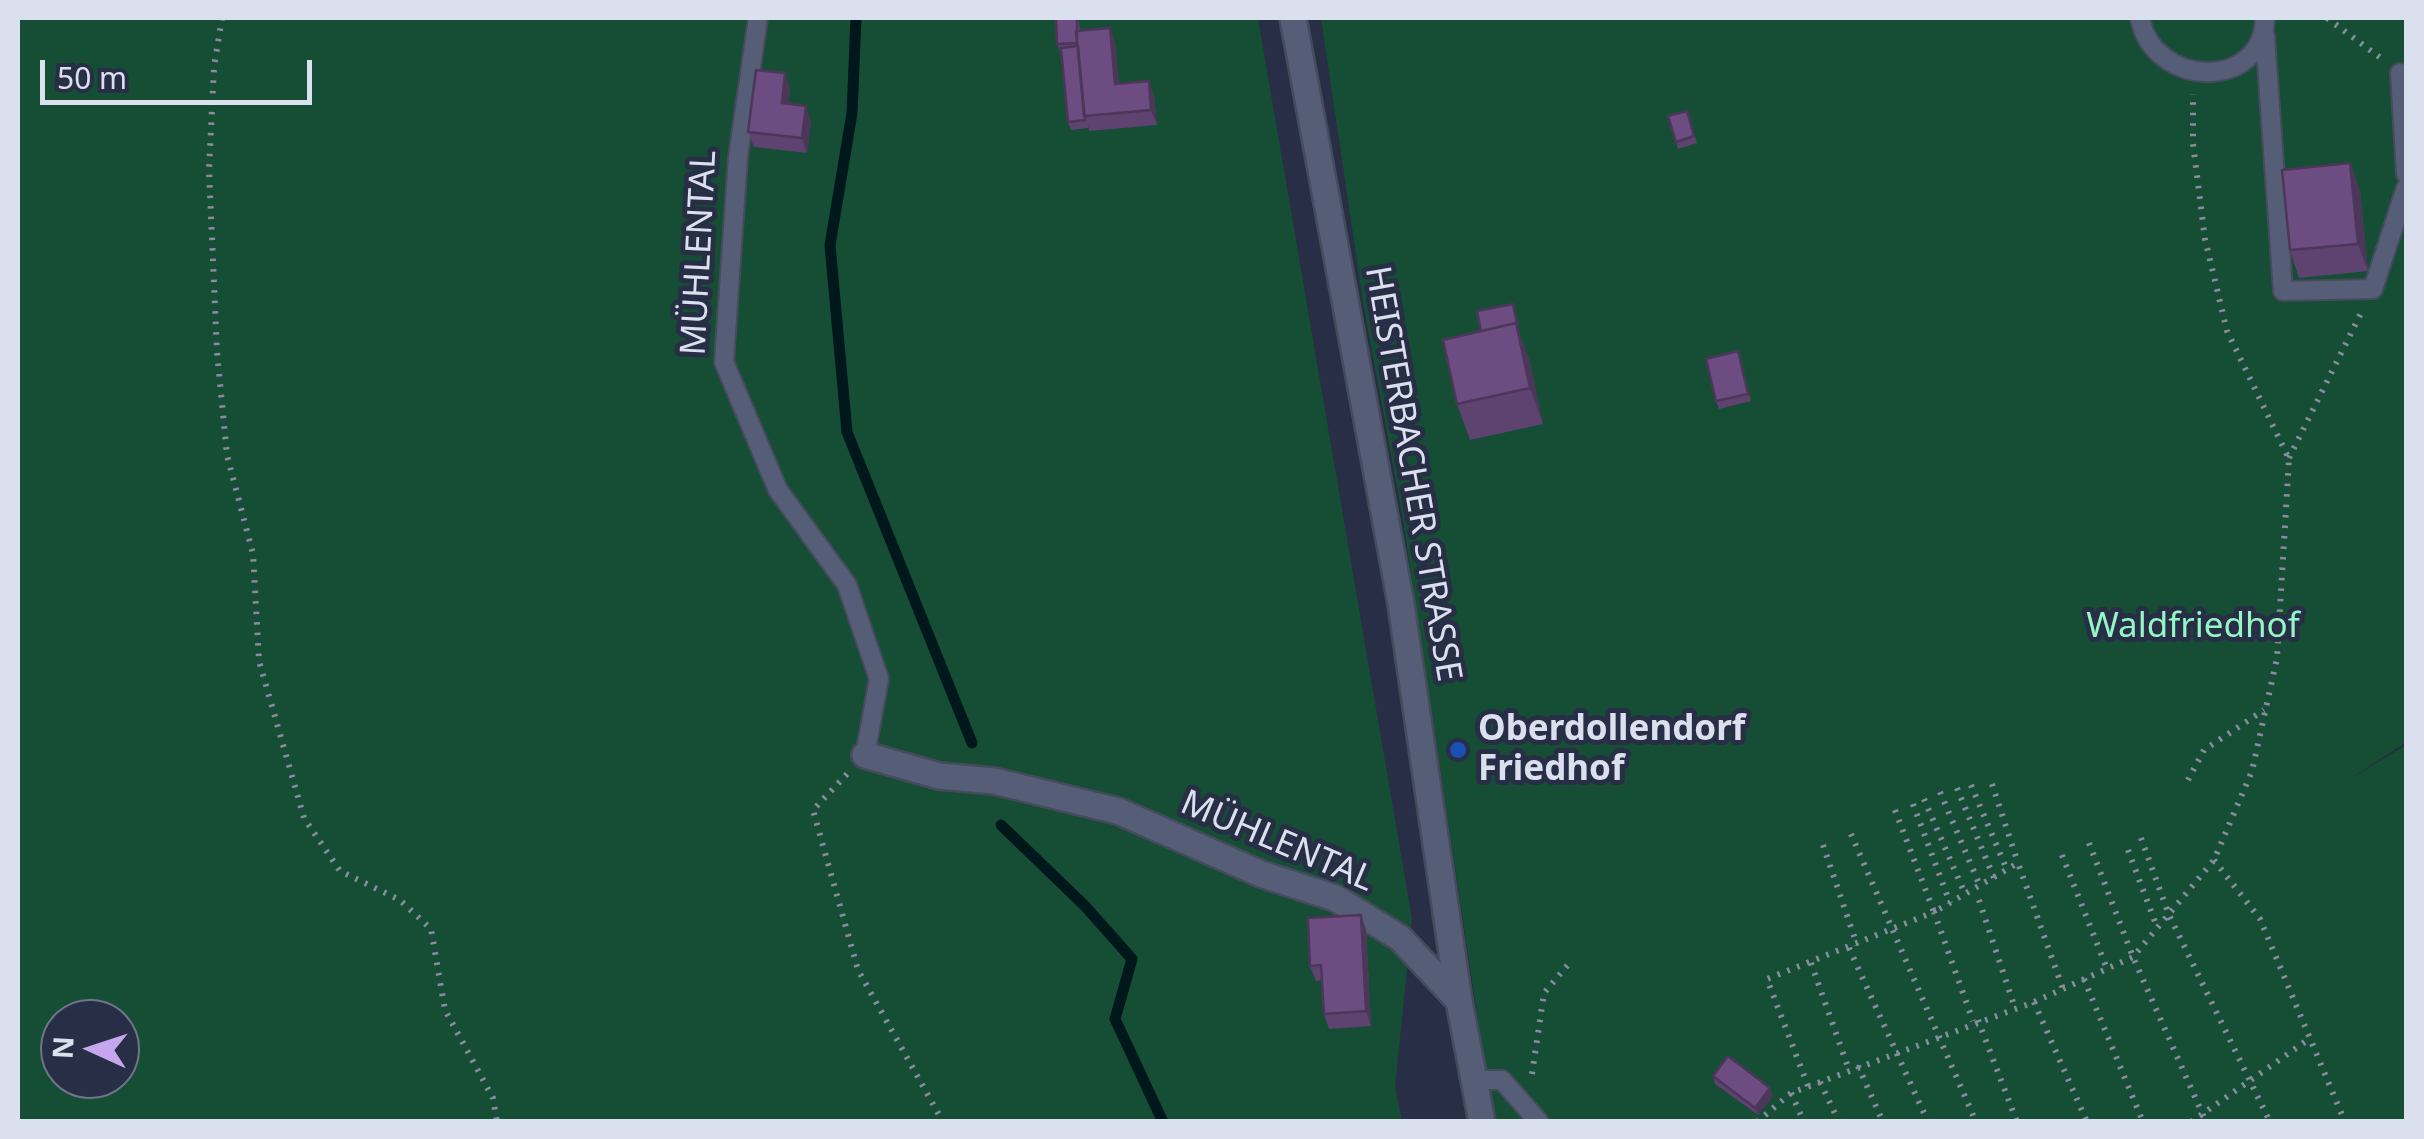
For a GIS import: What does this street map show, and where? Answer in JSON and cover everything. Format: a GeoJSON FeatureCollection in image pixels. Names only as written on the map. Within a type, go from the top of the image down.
{"type":"FeatureCollection","features":[{"type":"Feature","properties":{"kind":"main road","name":"HEISTERBACHER STRASSE"},"geometry":{"type":"LineString","coordinates":[[1293,18],[1401,604],[1459,1001],[1482,1122]]}},
{"type":"Feature","properties":{"kind":"main road","name":"MÜHLENTAL"},"geometry":{"type":"LineString","coordinates":[[865,755],[939,776],[994,781],[1118,811],[1260,874],[1335,898],[1400,938],[1459,1001]]}},
{"type":"Feature","properties":{"kind":"lane","name":"MÜHLENTAL"},"geometry":{"type":"LineString","coordinates":[[758,18],[738,158],[724,362],[778,490],[847,584],[879,680],[865,755]]}},
{"type":"Feature","properties":{"kind":"lane"},"geometry":{"type":"LineString","coordinates":[[2140,18],[2144,40],[2168,62],[2193,72],[2221,72],[2246,58],[2265,26]]}},
{"type":"Feature","properties":{"kind":"lane"},"geometry":{"type":"LineString","coordinates":[[2265,26],[2283,291],[2373,289],[2406,188]]}},
{"type":"Feature","properties":{"kind":"lane"},"geometry":{"type":"LineString","coordinates":[[2400,73],[2406,174]]}},
{"type":"Feature","properties":{"kind":"lane"},"geometry":{"type":"LineString","coordinates":[[1472,1080],[1502,1080],[1534,1116]]}},
{"type":"Feature","properties":{"kind":"path"},"geometry":{"type":"LineString","coordinates":[[222,18],[214,67],[210,170],[217,352],[227,456],[252,554],[259,661],[304,818],[340,870],[400,900],[432,929],[446,1010],[493,1098],[496,1122]]}},
{"type":"Feature","properties":{"kind":"path"},"geometry":{"type":"LineString","coordinates":[[2327,18],[2400,73]]}},
{"type":"Feature","properties":{"kind":"path"},"geometry":{"type":"LineString","coordinates":[[2193,72],[2193,144],[2205,239],[2227,331],[2289,460]]}},
{"type":"Feature","properties":{"kind":"path"},"geometry":{"type":"LineString","coordinates":[[1757,1122],[1791,1093],[1936,1035],[2034,1002],[2133,957],[2214,860],[2252,771],[2276,658],[2289,460],[2373,289]]}},
{"type":"Feature","properties":{"kind":"path"},"geometry":{"type":"LineString","coordinates":[[2188,780],[2204,750],[2265,709]]}},
{"type":"Feature","properties":{"kind":"path"},"geometry":{"type":"LineString","coordinates":[[865,755],[813,810],[858,970],[943,1122]]}},
{"type":"Feature","properties":{"kind":"path"},"geometry":{"type":"LineString","coordinates":[[1992,784],[2063,989]]}},
{"type":"Feature","properties":{"kind":"path"},"geometry":{"type":"LineString","coordinates":[[1972,786],[2007,870]]}},
{"type":"Feature","properties":{"kind":"path"},"geometry":{"type":"LineString","coordinates":[[1957,788],[1994,878]]}},
{"type":"Feature","properties":{"kind":"path"},"geometry":{"type":"LineString","coordinates":[[1940,792],[1980,886]]}},
{"type":"Feature","properties":{"kind":"path"},"geometry":{"type":"LineString","coordinates":[[1924,799],[1965,894]]}},
{"type":"Feature","properties":{"kind":"path"},"geometry":{"type":"LineString","coordinates":[[1913,804],[1950,903]]}},
{"type":"Feature","properties":{"kind":"path"},"geometry":{"type":"LineString","coordinates":[[1895,810],[2017,1122]]}},
{"type":"Feature","properties":{"kind":"path"},"geometry":{"type":"LineString","coordinates":[[1851,834],[1890,932],[1976,1122]]}},
{"type":"Feature","properties":{"kind":"path"},"geometry":{"type":"LineString","coordinates":[[2141,838],[2169,914],[2270,1122]]}},
{"type":"Feature","properties":{"kind":"path"},"geometry":{"type":"LineString","coordinates":[[1823,844],[1853,946],[1928,1122]]}},
{"type":"Feature","properties":{"kind":"path"},"geometry":{"type":"LineString","coordinates":[[2089,844],[2133,957],[2204,1118]]}},
{"type":"Feature","properties":{"kind":"path"},"geometry":{"type":"LineString","coordinates":[[2128,850],[2157,928]]}},
{"type":"Feature","properties":{"kind":"path"},"geometry":{"type":"LineString","coordinates":[[2062,855],[2108,968]]}},
{"type":"Feature","properties":{"kind":"path"},"geometry":{"type":"LineString","coordinates":[[2214,860],[2260,918],[2344,1122]]}},
{"type":"Feature","properties":{"kind":"path"},"geometry":{"type":"LineString","coordinates":[[1808,1086],[1767,979],[1934,912],[2018,863]]}},
{"type":"Feature","properties":{"kind":"path"},"geometry":{"type":"LineString","coordinates":[[1980,900],[2015,1008]]}},
{"type":"Feature","properties":{"kind":"path"},"geometry":{"type":"LineString","coordinates":[[1534,1116],[1534,1040],[1544,993],[1572,960]]}},
{"type":"Feature","properties":{"kind":"path"},"geometry":{"type":"LineString","coordinates":[[1810,963],[1854,1068],[1883,1122]]}},
{"type":"Feature","properties":{"kind":"path"},"geometry":{"type":"LineString","coordinates":[[2084,979],[2143,1122]]}},
{"type":"Feature","properties":{"kind":"path"},"geometry":{"type":"LineString","coordinates":[[2034,1002],[2087,1122]]}},
{"type":"Feature","properties":{"kind":"path"},"geometry":{"type":"LineString","coordinates":[[2190,1122],[2204,1118],[2249,1079],[2309,1039]]}},
{"type":"Feature","properties":{"kind":"path"},"geometry":{"type":"LineString","coordinates":[[1820,1082],[1839,1122]]}},
{"type":"Feature","properties":{"kind":"path"},"geometry":{"type":"LineString","coordinates":[[1791,1093],[1804,1122]]}},
{"type":"Feature","properties":{"kind":"green space"},"geometry":{"type":"Polygon","coordinates":[[[18,18],[1258,18],[1412,919],[1395,1087],[1402,1121],[18,1121],[18,18]]]}},
{"type":"Feature","properties":{"kind":"green space","name":"Waldfriedhof"},"geometry":{"type":"Polygon","coordinates":[[[1321,18],[2406,18],[2406,742],[2347,781],[2406,745],[2406,1121],[1493,1121],[1403,520],[1363,302],[1321,18]]]}},
{"type":"Feature","properties":{"kind":"building"},"geometry":{"type":"Polygon","coordinates":[[[1056,18],[1077,18],[1077,43],[1057,44],[1056,18]]]}},
{"type":"Feature","properties":{"kind":"building"},"geometry":{"type":"Polygon","coordinates":[[[1110,28],[1115,84],[1149,81],[1151,110],[1084,116],[1076,31],[1110,28]]]}},
{"type":"Feature","properties":{"kind":"building"},"geometry":{"type":"Polygon","coordinates":[[[1078,46],[1085,120],[1068,122],[1061,48],[1078,46]]]}},
{"type":"Feature","properties":{"kind":"building"},"geometry":{"type":"Polygon","coordinates":[[[756,70],[785,73],[782,103],[806,106],[802,138],[748,132],[756,70]]]}},
{"type":"Feature","properties":{"kind":"building"},"geometry":{"type":"Polygon","coordinates":[[[1687,111],[1694,136],[1676,142],[1668,116],[1687,111]]]}},
{"type":"Feature","properties":{"kind":"building"},"geometry":{"type":"Polygon","coordinates":[[[2350,163],[2358,244],[2290,250],[2282,170],[2350,163]]]}},
{"type":"Feature","properties":{"kind":"building"},"geometry":{"type":"Polygon","coordinates":[[[1513,304],[1518,329],[1516,323],[1481,331],[1477,311],[1513,304]]]}},
{"type":"Feature","properties":{"kind":"building"},"geometry":{"type":"Polygon","coordinates":[[[1516,323],[1530,388],[1457,404],[1443,340],[1516,323]]]}},
{"type":"Feature","properties":{"kind":"building"},"geometry":{"type":"Polygon","coordinates":[[[1738,351],[1748,394],[1716,401],[1706,359],[1738,351]]]}},
{"type":"Feature","properties":{"kind":"building"},"geometry":{"type":"Polygon","coordinates":[[[1361,915],[1366,1011],[1324,1014],[1321,965],[1310,966],[1308,918],[1361,915]]]}},
{"type":"Feature","properties":{"kind":"building"},"geometry":{"type":"Polygon","coordinates":[[[1728,1056],[1770,1088],[1755,1108],[1713,1076],[1728,1056]]]}},
{"type":"Feature","properties":{"kind":"waterway"},"geometry":{"type":"LineString","coordinates":[[856,18],[852,113],[830,245],[847,432],[972,743]]}},
{"type":"Feature","properties":{"kind":"waterway"},"geometry":{"type":"LineString","coordinates":[[1001,825],[1085,906],[1132,959],[1115,1019],[1163,1122]]}},
{"type":"Feature","properties":{"kind":"place","name":"Oberdollendorf Friedhof"},"geometry":{"type":"Point","coordinates":[1458,750]}}]}
